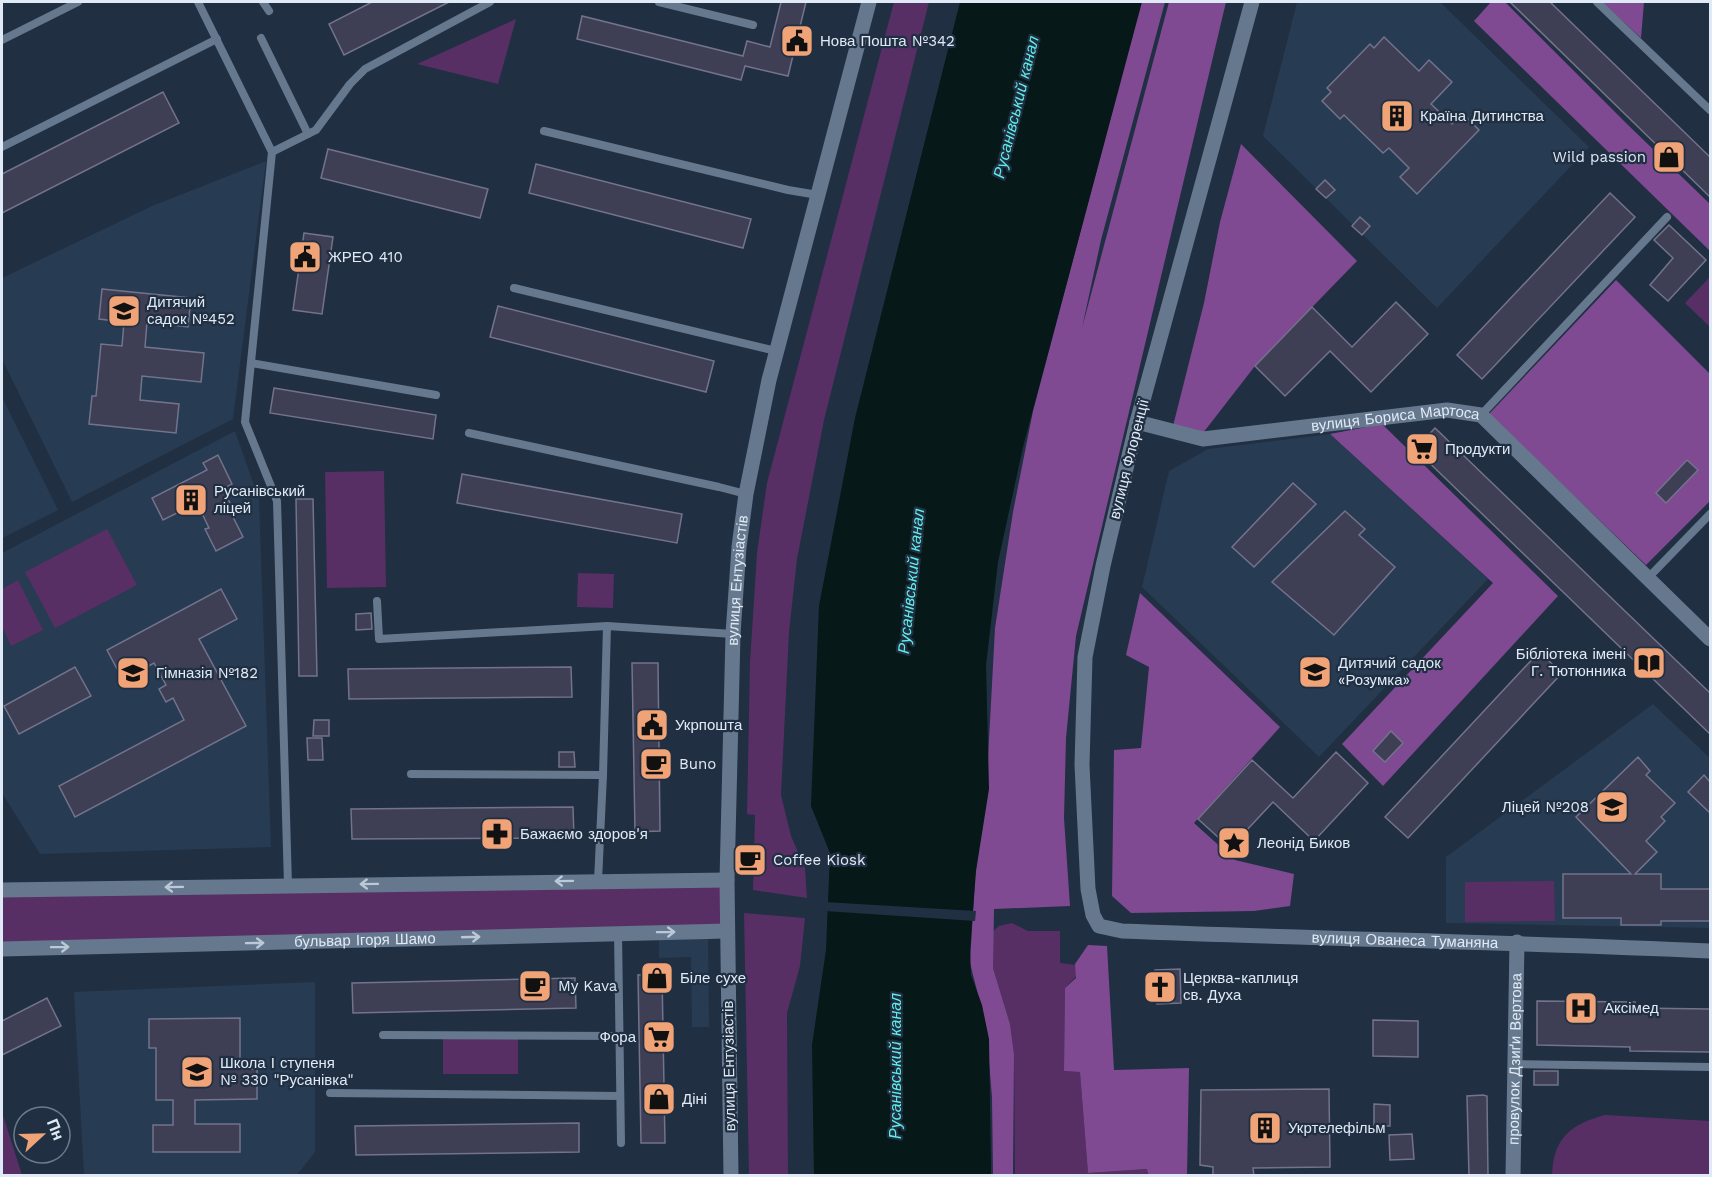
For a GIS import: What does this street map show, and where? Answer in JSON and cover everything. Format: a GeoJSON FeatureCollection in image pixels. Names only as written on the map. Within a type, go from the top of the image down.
{"type":"FeatureCollection","features":[{"type":"Feature","properties":{"kind":"street","name":"вулиця Ентузіастів"},"geometry":{"type":"LineString","coordinates":[[731,1176],[727,880],[733,634],[739,547],[759,422],[869,2]]}},
{"type":"Feature","properties":{"kind":"street","name":"вулиця Флоренції"},"geometry":{"type":"LineString","coordinates":[[1099,926],[1093,915],[1088,889],[1082,765],[1085,657],[1103,566],[1137,422],[1252,2]]}},
{"type":"Feature","properties":{"kind":"street","name":"вулиця Бориса Мартоса"},"geometry":{"type":"LineString","coordinates":[[1137,422],[1203,440],[1447,410],[1481,415],[1710,639]]}},
{"type":"Feature","properties":{"kind":"street"},"geometry":{"type":"LineString","coordinates":[[2,890],[727,880]]}},
{"type":"Feature","properties":{"kind":"street","name":"вулиця Ованеса Туманяна"},"geometry":{"type":"LineString","coordinates":[[1099,926],[1122,931],[1192,934],[1517,942],[1710,951]]}},
{"type":"Feature","properties":{"kind":"street","name":"бульвар Ігоря Шамо"},"geometry":{"type":"LineString","coordinates":[[2,949],[728,931]]}},
{"type":"Feature","properties":{"kind":"street","name":"провулок Дзиґи Вертова"},"geometry":{"type":"LineString","coordinates":[[1513,1176],[1517,942]]}},
{"type":"Feature","properties":{"kind":"lane"},"geometry":{"type":"LineString","coordinates":[[2,40],[78,2]]}},
{"type":"Feature","properties":{"kind":"lane"},"geometry":{"type":"LineString","coordinates":[[198,2],[272,152],[244,422],[277,501],[288,885]]}},
{"type":"Feature","properties":{"kind":"lane"},"geometry":{"type":"LineString","coordinates":[[263,2],[268,10]]}},
{"type":"Feature","properties":{"kind":"lane"},"geometry":{"type":"LineString","coordinates":[[272,152],[316,130],[350,84],[365,69],[490,2]]}},
{"type":"Feature","properties":{"kind":"lane"},"geometry":{"type":"LineString","coordinates":[[659,2],[753,25]]}},
{"type":"Feature","properties":{"kind":"lane"},"geometry":{"type":"LineString","coordinates":[[1597,2],[1710,110]]}},
{"type":"Feature","properties":{"kind":"lane"},"geometry":{"type":"LineString","coordinates":[[261,38],[308,134]]}},
{"type":"Feature","properties":{"kind":"lane"},"geometry":{"type":"LineString","coordinates":[[2,147],[217,39]]}},
{"type":"Feature","properties":{"kind":"lane"},"geometry":{"type":"LineString","coordinates":[[544,131],[778,188],[818,195]]}},
{"type":"Feature","properties":{"kind":"lane"},"geometry":{"type":"LineString","coordinates":[[1481,415],[1667,217]]}},
{"type":"Feature","properties":{"kind":"lane"},"geometry":{"type":"LineString","coordinates":[[514,288],[776,351]]}},
{"type":"Feature","properties":{"kind":"lane"},"geometry":{"type":"LineString","coordinates":[[250,363],[436,395]]}},
{"type":"Feature","properties":{"kind":"lane"},"geometry":{"type":"LineString","coordinates":[[469,434],[746,494]]}},
{"type":"Feature","properties":{"kind":"lane"},"geometry":{"type":"LineString","coordinates":[[1647,579],[1710,514]]}},
{"type":"Feature","properties":{"kind":"lane"},"geometry":{"type":"LineString","coordinates":[[377,601],[379,639],[607,626],[733,634]]}},
{"type":"Feature","properties":{"kind":"lane"},"geometry":{"type":"LineString","coordinates":[[598,881],[607,626]]}},
{"type":"Feature","properties":{"kind":"lane"},"geometry":{"type":"LineString","coordinates":[[411,774],[603,775]]}},
{"type":"Feature","properties":{"kind":"lane"},"geometry":{"type":"LineString","coordinates":[[618,932],[621,1143]]}},
{"type":"Feature","properties":{"kind":"lane"},"geometry":{"type":"LineString","coordinates":[[383,1035],[619,1036]]}},
{"type":"Feature","properties":{"kind":"lane"},"geometry":{"type":"LineString","coordinates":[[1514,1064],[1710,1066]]}},
{"type":"Feature","properties":{"kind":"lane"},"geometry":{"type":"LineString","coordinates":[[330,1093],[620,1096]]}},
{"type":"Feature","properties":{"kind":"shaded area"},"geometry":{"type":"Polygon","coordinates":[[[894,2],[929,2],[824,420],[797,559],[789,632],[781,795],[791,836],[805,868],[807,898],[753,890],[755,815],[747,814],[750,662],[757,553],[767,483],[894,2]]]}},
{"type":"Feature","properties":{"kind":"shaded area"},"geometry":{"type":"Polygon","coordinates":[[[1134,2],[1165,2],[1101,240],[1082,328],[1169,2],[1226,2],[1076,636],[1066,738],[1064,818],[1070,906],[994,909],[993,968],[1010,1024],[1014,1054],[1013,1175],[993,1175],[992,1097],[986,1026],[970,963],[975,877],[988,759],[995,628],[1013,512],[1033,411],[1124,67],[1134,2]]]}},
{"type":"Feature","properties":{"kind":"shaded area"},"geometry":{"type":"Polygon","coordinates":[[[1297,2],[1440,2],[1589,147],[1437,308],[1263,136],[1297,2]]]}},
{"type":"Feature","properties":{"kind":"shaded area"},"geometry":{"type":"Polygon","coordinates":[[[1491,2],[1505,2],[1710,204],[1710,251],[1474,21],[1491,2]]]}},
{"type":"Feature","properties":{"kind":"shaded area"},"geometry":{"type":"Polygon","coordinates":[[[1602,2],[1644,2],[1641,38],[1602,2]]]}},
{"type":"Feature","properties":{"kind":"shaded area"},"geometry":{"type":"Polygon","coordinates":[[[516,19],[498,84],[417,64],[516,19]]]}},
{"type":"Feature","properties":{"kind":"shaded area"},"geometry":{"type":"Polygon","coordinates":[[[1241,144],[1357,261],[1255,366],[1203,433],[1173,426],[1204,303],[1220,222],[1241,144]]]}},
{"type":"Feature","properties":{"kind":"shaded area","name":"Дитячий садок №452"},"geometry":{"type":"Polygon","coordinates":[[[266,161],[233,419],[72,502],[2,359],[2,278],[152,206],[266,161]]]}},
{"type":"Feature","properties":{"kind":"shaded area"},"geometry":{"type":"Polygon","coordinates":[[[1710,277],[1710,327],[1685,303],[1710,277]]]}},
{"type":"Feature","properties":{"kind":"shaded area"},"geometry":{"type":"Polygon","coordinates":[[[1616,280],[1710,374],[1710,501],[1646,565],[1489,414],[1616,280]]]}},
{"type":"Feature","properties":{"kind":"shaded area"},"geometry":{"type":"Polygon","coordinates":[[[2,397],[58,510],[2,538],[2,397]]]}},
{"type":"Feature","properties":{"kind":"shaded area"},"geometry":{"type":"Polygon","coordinates":[[[1382,424],[1558,596],[1383,786],[1342,744],[1493,583],[1330,434],[1382,424]]]}},
{"type":"Feature","properties":{"kind":"shaded area","name":"Гімназія №182"},"geometry":{"type":"Polygon","coordinates":[[[235,431],[259,499],[271,847],[40,854],[2,793],[2,553],[235,431]]]}},
{"type":"Feature","properties":{"kind":"shaded area","name":"Дитячий садок «Розумка»"},"geometry":{"type":"Polygon","coordinates":[[[1330,434],[1488,579],[1319,757],[1142,587],[1169,471],[1208,449],[1330,434]]]}},
{"type":"Feature","properties":{"kind":"shaded area"},"geometry":{"type":"Polygon","coordinates":[[[384,471],[386,587],[327,588],[325,472],[384,471]]]}},
{"type":"Feature","properties":{"kind":"shaded area"},"geometry":{"type":"Polygon","coordinates":[[[107,529],[137,585],[55,628],[25,572],[107,529]]]}},
{"type":"Feature","properties":{"kind":"shaded area"},"geometry":{"type":"Polygon","coordinates":[[[578,573],[614,574],[613,608],[577,607],[578,573]]]}},
{"type":"Feature","properties":{"kind":"shaded area"},"geometry":{"type":"Polygon","coordinates":[[[18,580],[43,630],[11,646],[2,626],[2,589],[18,580]]]}},
{"type":"Feature","properties":{"kind":"shaded area"},"geometry":{"type":"Polygon","coordinates":[[[1140,593],[1280,727],[1194,823],[1235,860],[1294,874],[1290,906],[1254,911],[1131,913],[1112,896],[1114,750],[1141,748],[1149,667],[1126,655],[1140,593]]]}},
{"type":"Feature","properties":{"kind":"shaded area","name":"Ліцей №208"},"geometry":{"type":"Polygon","coordinates":[[[1653,704],[1710,758],[1710,928],[1446,923],[1446,857],[1653,704]]]}},
{"type":"Feature","properties":{"kind":"shaded area"},"geometry":{"type":"Polygon","coordinates":[[[727,880],[727,931],[2,949],[2,890],[727,880]]]}},
{"type":"Feature","properties":{"kind":"shaded area"},"geometry":{"type":"Polygon","coordinates":[[[1554,881],[1555,921],[1465,922],[1465,882],[1554,881]]]}},
{"type":"Feature","properties":{"kind":"shaded area"},"geometry":{"type":"Polygon","coordinates":[[[744,913],[805,918],[800,966],[787,1013],[788,1175],[749,1175],[744,913]]]}},
{"type":"Feature","properties":{"kind":"shaded area"},"geometry":{"type":"Polygon","coordinates":[[[1012,923],[1028,931],[1060,931],[1060,963],[1076,965],[1094,957],[1065,988],[1064,1071],[1080,1072],[1088,1173],[1147,1169],[1147,1175],[1015,1175],[1014,1054],[1010,1024],[993,968],[993,931],[999,926],[1012,923]]]}},
{"type":"Feature","properties":{"kind":"shaded area"},"geometry":{"type":"Polygon","coordinates":[[[708,931],[709,1027],[692,1027],[691,957],[659,958],[659,932],[708,931]]]}},
{"type":"Feature","properties":{"kind":"shaded area"},"geometry":{"type":"Polygon","coordinates":[[[1088,945],[1107,946],[1114,1070],[1189,1068],[1187,1175],[1148,1175],[1147,1169],[1088,1173],[1080,1072],[1064,1071],[1065,988],[1076,978],[1075,964],[1088,945]]]}},
{"type":"Feature","properties":{"kind":"shaded area","name":"Школа І ступеня № 330 \"Русанівка\""},"geometry":{"type":"Polygon","coordinates":[[[315,982],[315,1152],[297,1175],[84,1175],[74,992],[315,982]]]}},
{"type":"Feature","properties":{"kind":"shaded area"},"geometry":{"type":"Polygon","coordinates":[[[443,1039],[518,1039],[518,1074],[443,1074],[443,1039]]]}},
{"type":"Feature","properties":{"kind":"shaded area"},"geometry":{"type":"Polygon","coordinates":[[[2,1112],[12,1144],[12,1165],[19,1165],[22,1175],[2,1175],[2,1112]]]}},
{"type":"Feature","properties":{"kind":"shaded area"},"geometry":{"type":"Polygon","coordinates":[[[1605,1115],[1710,1121],[1710,1175],[1552,1175],[1556,1151],[1566,1134],[1583,1123],[1605,1115]]]}},
{"type":"Feature","properties":{"kind":"water","name":"Русанівський канал"},"geometry":{"type":"Polygon","coordinates":[[[960,2],[1142,2],[1023,447],[998,562],[986,665],[989,789],[976,871],[970,951],[971,975],[982,1005],[989,1039],[991,1175],[814,1175],[812,1045],[826,950],[830,853],[811,806],[819,606],[855,418],[960,2]]]}},
{"type":"Feature","properties":{"kind":"pier"},"geometry":{"type":"Polygon","coordinates":[[[825,902],[976,911],[975,921],[824,911],[825,902]]]}},
{"type":"Feature","properties":{"kind":"building"},"geometry":{"type":"Polygon","coordinates":[[[372,2],[449,2],[344,55],[329,24],[372,2]]]}},
{"type":"Feature","properties":{"kind":"building"},"geometry":{"type":"Polygon","coordinates":[[[781,2],[806,2],[788,76],[745,66],[741,80],[577,39],[582,16],[743,56],[747,41],[770,47],[781,2]]]}},
{"type":"Feature","properties":{"kind":"building"},"geometry":{"type":"Polygon","coordinates":[[[1510,2],[1550,2],[1710,157],[1710,197],[1510,2]]]}},
{"type":"Feature","properties":{"kind":"building","name":"Країна Дитинства"},"geometry":{"type":"Polygon","coordinates":[[[1384,37],[1419,71],[1429,60],[1452,82],[1431,104],[1452,124],[1462,113],[1479,130],[1417,194],[1400,177],[1409,168],[1389,148],[1383,153],[1344,115],[1340,119],[1322,101],[1331,92],[1327,88],[1370,44],[1374,48],[1384,37]]]}},
{"type":"Feature","properties":{"kind":"building"},"geometry":{"type":"Polygon","coordinates":[[[163,92],[179,123],[2,213],[2,174],[163,92]]]}},
{"type":"Feature","properties":{"kind":"building"},"geometry":{"type":"Polygon","coordinates":[[[328,149],[488,189],[480,218],[321,178],[328,149]]]}},
{"type":"Feature","properties":{"kind":"building"},"geometry":{"type":"Polygon","coordinates":[[[536,164],[751,219],[743,248],[529,193],[536,164]]]}},
{"type":"Feature","properties":{"kind":"building"},"geometry":{"type":"Polygon","coordinates":[[[1325,180],[1335,190],[1326,198],[1316,189],[1325,180]]]}},
{"type":"Feature","properties":{"kind":"building"},"geometry":{"type":"Polygon","coordinates":[[[1610,193],[1635,217],[1482,379],[1457,355],[1610,193]]]}},
{"type":"Feature","properties":{"kind":"building"},"geometry":{"type":"Polygon","coordinates":[[[1360,217],[1370,226],[1362,235],[1352,226],[1360,217]]]}},
{"type":"Feature","properties":{"kind":"building"},"geometry":{"type":"Polygon","coordinates":[[[1669,225],[1706,260],[1668,301],[1650,285],[1673,258],[1654,240],[1669,225]]]}},
{"type":"Feature","properties":{"kind":"building"},"geometry":{"type":"Polygon","coordinates":[[[304,233],[333,237],[322,314],[293,310],[304,233]]]}},
{"type":"Feature","properties":{"kind":"building"},"geometry":{"type":"Polygon","coordinates":[[[102,289],[191,298],[188,327],[147,322],[145,347],[204,353],[201,382],[142,376],[140,400],[179,404],[176,433],[89,424],[92,396],[96,396],[101,344],[122,346],[124,322],[99,319],[102,289]]]}},
{"type":"Feature","properties":{"kind":"building"},"geometry":{"type":"Polygon","coordinates":[[[1396,302],[1428,334],[1371,392],[1330,351],[1285,396],[1255,366],[1312,307],[1352,347],[1396,302]]]}},
{"type":"Feature","properties":{"kind":"building"},"geometry":{"type":"Polygon","coordinates":[[[498,306],[714,361],[706,392],[490,337],[498,306]]]}},
{"type":"Feature","properties":{"kind":"building"},"geometry":{"type":"Polygon","coordinates":[[[274,388],[436,415],[433,439],[270,413],[274,388]]]}},
{"type":"Feature","properties":{"kind":"building"},"geometry":{"type":"Polygon","coordinates":[[[1435,428],[1710,693],[1710,734],[1415,449],[1435,428]]]}},
{"type":"Feature","properties":{"kind":"building","name":"Русанівський ліцей"},"geometry":{"type":"Polygon","coordinates":[[[218,455],[232,484],[223,489],[235,513],[232,515],[243,537],[216,551],[205,529],[209,528],[197,503],[163,520],[152,498],[207,470],[203,463],[218,455]]]}},
{"type":"Feature","properties":{"kind":"building"},"geometry":{"type":"Polygon","coordinates":[[[1687,460],[1698,470],[1666,503],[1656,493],[1687,460]]]}},
{"type":"Feature","properties":{"kind":"building"},"geometry":{"type":"Polygon","coordinates":[[[462,474],[682,514],[677,543],[457,503],[462,474]]]}},
{"type":"Feature","properties":{"kind":"building"},"geometry":{"type":"Polygon","coordinates":[[[1293,483],[1316,504],[1254,567],[1232,547],[1293,483]]]}},
{"type":"Feature","properties":{"kind":"building"},"geometry":{"type":"Polygon","coordinates":[[[296,499],[313,499],[317,676],[299,676],[296,499]]]}},
{"type":"Feature","properties":{"kind":"building"},"geometry":{"type":"Polygon","coordinates":[[[1345,511],[1365,529],[1359,535],[1395,567],[1334,635],[1272,582],[1345,511]]]}},
{"type":"Feature","properties":{"kind":"building"},"geometry":{"type":"Polygon","coordinates":[[[221,589],[237,619],[199,639],[246,726],[75,817],[59,786],[184,720],[173,698],[166,702],[159,689],[166,685],[154,663],[123,680],[107,650],[221,589]]]}},
{"type":"Feature","properties":{"kind":"building"},"geometry":{"type":"Polygon","coordinates":[[[371,613],[372,629],[356,630],[356,614],[371,613]]]}},
{"type":"Feature","properties":{"kind":"building"},"geometry":{"type":"Polygon","coordinates":[[[1539,652],[1562,673],[1408,838],[1385,817],[1539,652]]]}},
{"type":"Feature","properties":{"kind":"building"},"geometry":{"type":"Polygon","coordinates":[[[632,663],[658,663],[660,831],[635,832],[632,663]]]}},
{"type":"Feature","properties":{"kind":"building"},"geometry":{"type":"Polygon","coordinates":[[[75,667],[91,696],[19,734],[4,706],[75,667]]]}},
{"type":"Feature","properties":{"kind":"building"},"geometry":{"type":"Polygon","coordinates":[[[571,667],[572,697],[349,699],[348,669],[571,667]]]}},
{"type":"Feature","properties":{"kind":"building"},"geometry":{"type":"Polygon","coordinates":[[[314,720],[329,720],[329,736],[313,736],[314,720]]]}},
{"type":"Feature","properties":{"kind":"building"},"geometry":{"type":"Polygon","coordinates":[[[1391,731],[1403,743],[1385,762],[1373,751],[1391,731]]]}},
{"type":"Feature","properties":{"kind":"building"},"geometry":{"type":"Polygon","coordinates":[[[307,738],[322,738],[323,760],[308,760],[307,738]]]}},
{"type":"Feature","properties":{"kind":"building"},"geometry":{"type":"Polygon","coordinates":[[[559,752],[574,752],[575,767],[559,767],[559,752]]]}},
{"type":"Feature","properties":{"kind":"building"},"geometry":{"type":"Polygon","coordinates":[[[1336,752],[1368,783],[1314,841],[1273,802],[1230,848],[1198,819],[1252,760],[1293,798],[1336,752]]]}},
{"type":"Feature","properties":{"kind":"building","name":"Ліцей №208"},"geometry":{"type":"Polygon","coordinates":[[[1638,757],[1650,771],[1646,775],[1675,803],[1661,817],[1665,821],[1646,841],[1657,852],[1635,874],[1661,874],[1661,889],[1710,889],[1710,921],[1661,921],[1661,925],[1621,925],[1621,918],[1563,918],[1563,874],[1631,874],[1576,817],[1638,757]]]}},
{"type":"Feature","properties":{"kind":"building"},"geometry":{"type":"Polygon","coordinates":[[[1704,775],[1710,782],[1710,813],[1688,792],[1704,775]]]}},
{"type":"Feature","properties":{"kind":"building"},"geometry":{"type":"Polygon","coordinates":[[[573,807],[574,838],[352,839],[351,809],[573,807]]]}},
{"type":"Feature","properties":{"kind":"building"},"geometry":{"type":"Polygon","coordinates":[[[1180,969],[1181,1003],[1157,1004],[1155,970],[1180,969]]]}},
{"type":"Feature","properties":{"kind":"building"},"geometry":{"type":"Polygon","coordinates":[[[662,974],[665,1143],[641,1143],[638,975],[662,974]]]}},
{"type":"Feature","properties":{"kind":"building"},"geometry":{"type":"Polygon","coordinates":[[[575,978],[576,1008],[353,1013],[352,983],[575,978]]]}},
{"type":"Feature","properties":{"kind":"building"},"geometry":{"type":"Polygon","coordinates":[[[47,998],[61,1026],[2,1055],[2,1021],[47,998]]]}},
{"type":"Feature","properties":{"kind":"building"},"geometry":{"type":"Polygon","coordinates":[[[1537,1001],[1635,1002],[1635,1008],[1710,1009],[1710,1052],[1630,1051],[1630,1047],[1537,1045],[1537,1001]]]}},
{"type":"Feature","properties":{"kind":"building"},"geometry":{"type":"Polygon","coordinates":[[[240,1018],[240,1069],[257,1069],[257,1099],[195,1100],[195,1124],[240,1124],[240,1152],[153,1152],[153,1125],[173,1125],[173,1100],[156,1100],[156,1048],[149,1048],[149,1019],[240,1018]]]}},
{"type":"Feature","properties":{"kind":"building"},"geometry":{"type":"Polygon","coordinates":[[[1373,1020],[1418,1021],[1418,1057],[1373,1056],[1373,1020]]]}},
{"type":"Feature","properties":{"kind":"building"},"geometry":{"type":"Polygon","coordinates":[[[1534,1071],[1558,1071],[1558,1085],[1534,1085],[1534,1071]]]}},
{"type":"Feature","properties":{"kind":"building","name":"Укртелефільм"},"geometry":{"type":"Polygon","coordinates":[[[1329,1089],[1330,1167],[1253,1168],[1254,1176],[1213,1176],[1213,1167],[1200,1165],[1201,1090],[1329,1089]]]}},
{"type":"Feature","properties":{"kind":"building"},"geometry":{"type":"Polygon","coordinates":[[[1467,1096],[1487,1096],[1488,1176],[1469,1176],[1467,1096]]]}},
{"type":"Feature","properties":{"kind":"building"},"geometry":{"type":"Polygon","coordinates":[[[1374,1104],[1390,1105],[1390,1126],[1374,1126],[1374,1104]]]}},
{"type":"Feature","properties":{"kind":"building"},"geometry":{"type":"Polygon","coordinates":[[[579,1123],[579,1152],[356,1155],[355,1126],[579,1123]]]}},
{"type":"Feature","properties":{"kind":"building"},"geometry":{"type":"Polygon","coordinates":[[[1412,1134],[1414,1159],[1390,1160],[1389,1135],[1412,1134]]]}},
{"type":"Feature","properties":{"kind":"place","name":"Нова Пошта №342"},"geometry":{"type":"Point","coordinates":[797,41]}},
{"type":"Feature","properties":{"kind":"place","name":"Країна Дитинства"},"geometry":{"type":"Point","coordinates":[1397,116]}},
{"type":"Feature","properties":{"kind":"place","name":"Wild passion"},"geometry":{"type":"Point","coordinates":[1669,157]}},
{"type":"Feature","properties":{"kind":"place","name":"ЖРЕО 410"},"geometry":{"type":"Point","coordinates":[305,257]}},
{"type":"Feature","properties":{"kind":"place","name":"Дитячий садок №452"},"geometry":{"type":"Point","coordinates":[124,311]}},
{"type":"Feature","properties":{"kind":"place","name":"Продукти"},"geometry":{"type":"Point","coordinates":[1422,449]}},
{"type":"Feature","properties":{"kind":"place","name":"Русанівський ліцей"},"geometry":{"type":"Point","coordinates":[191,500]}},
{"type":"Feature","properties":{"kind":"place","name":"Бібліотека імені Г. Тютюнника"},"geometry":{"type":"Point","coordinates":[1649,663]}},
{"type":"Feature","properties":{"kind":"place","name":"Дитячий садок «Розумка»"},"geometry":{"type":"Point","coordinates":[1315,672]}},
{"type":"Feature","properties":{"kind":"place","name":"Гімназія №182"},"geometry":{"type":"Point","coordinates":[133,673]}},
{"type":"Feature","properties":{"kind":"place","name":"Укрпошта"},"geometry":{"type":"Point","coordinates":[652,725]}},
{"type":"Feature","properties":{"kind":"place","name":"Buno"},"geometry":{"type":"Point","coordinates":[656,764]}},
{"type":"Feature","properties":{"kind":"place","name":"Ліцей №208"},"geometry":{"type":"Point","coordinates":[1612,807]}},
{"type":"Feature","properties":{"kind":"place","name":"Бажаємо здоров'я"},"geometry":{"type":"Point","coordinates":[497,834]}},
{"type":"Feature","properties":{"kind":"place","name":"Леонід Биков"},"geometry":{"type":"Point","coordinates":[1234,843]}},
{"type":"Feature","properties":{"kind":"place","name":"Coffee Kiosk"},"geometry":{"type":"Point","coordinates":[750,860]}},
{"type":"Feature","properties":{"kind":"place","name":"Біле сухе"},"geometry":{"type":"Point","coordinates":[657,978]}},
{"type":"Feature","properties":{"kind":"place","name":"My Kava"},"geometry":{"type":"Point","coordinates":[535,986]}},
{"type":"Feature","properties":{"kind":"place","name":"Церква-каплиця св. Духа"},"geometry":{"type":"Point","coordinates":[1160,987]}},
{"type":"Feature","properties":{"kind":"place","name":"Аксімед"},"geometry":{"type":"Point","coordinates":[1581,1008]}},
{"type":"Feature","properties":{"kind":"place","name":"Фора"},"geometry":{"type":"Point","coordinates":[659,1037]}},
{"type":"Feature","properties":{"kind":"place","name":"Школа І ступеня № 330 \"Русанівка\""},"geometry":{"type":"Point","coordinates":[197,1072]}},
{"type":"Feature","properties":{"kind":"place","name":"Діні"},"geometry":{"type":"Point","coordinates":[659,1099]}},
{"type":"Feature","properties":{"kind":"place","name":"Укртелефільм"},"geometry":{"type":"Point","coordinates":[1265,1128]}}]}
